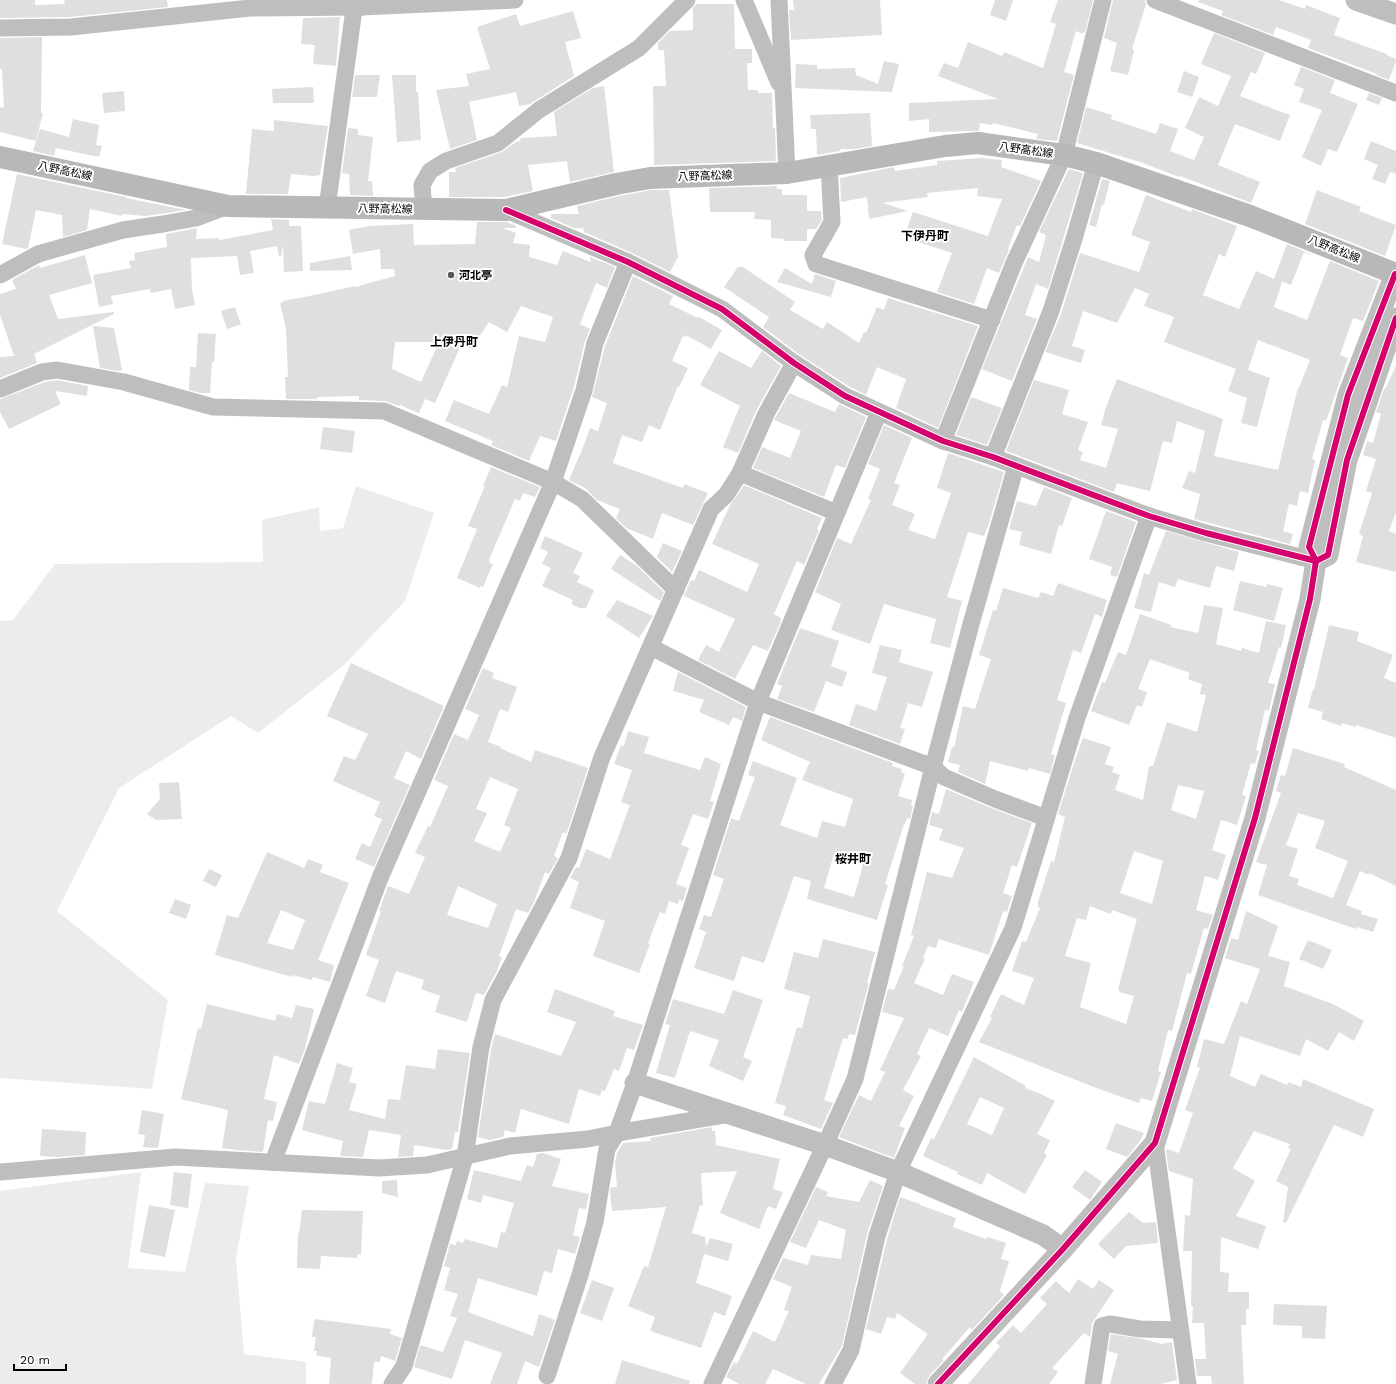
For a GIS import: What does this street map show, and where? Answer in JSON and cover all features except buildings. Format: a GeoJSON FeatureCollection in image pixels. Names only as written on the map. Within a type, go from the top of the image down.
{"type":"FeatureCollection","features":[{"type":"Feature","properties":{"kind":"main road","name":"八野高松線"},"geometry":{"type":"LineString","coordinates":[[0,157],[228,206],[506,210],[616,184],[650,178],[787,173],[945,146],[978,143],[1064,155],[1096,163],[1250,216],[1396,273]]}},
{"type":"Feature","properties":{"kind":"street"},"geometry":{"type":"LineString","coordinates":[[0,28],[71,27],[250,8],[363,3],[515,0]]}},
{"type":"Feature","properties":{"kind":"street"},"geometry":{"type":"LineString","coordinates":[[424,209],[422,185],[430,171],[446,161],[498,143],[539,110],[639,48],[687,0]]}},
{"type":"Feature","properties":{"kind":"street"},"geometry":{"type":"LineString","coordinates":[[744,0],[783,93]]}},
{"type":"Feature","properties":{"kind":"street"},"geometry":{"type":"LineString","coordinates":[[779,0],[787,173]]}},
{"type":"Feature","properties":{"kind":"street"},"geometry":{"type":"LineString","coordinates":[[943,442],[1014,264],[1064,155],[1103,0]]}},
{"type":"Feature","properties":{"kind":"street"},"geometry":{"type":"LineString","coordinates":[[1155,0],[1396,93]]}},
{"type":"Feature","properties":{"kind":"street"},"geometry":{"type":"LineString","coordinates":[[1356,0],[1396,14]]}},
{"type":"Feature","properties":{"kind":"street"},"geometry":{"type":"LineString","coordinates":[[327,208],[354,9],[363,3]]}},
{"type":"Feature","properties":{"kind":"street"},"geometry":{"type":"LineString","coordinates":[[993,458],[1051,311],[1096,163]]}},
{"type":"Feature","properties":{"kind":"street"},"geometry":{"type":"LineString","coordinates":[[829,166],[832,222],[813,255],[816,264],[992,320]]}},
{"type":"Feature","properties":{"kind":"street"},"geometry":{"type":"LineString","coordinates":[[0,275],[38,254],[123,230],[196,218],[228,206]]}},
{"type":"Feature","properties":{"kind":"street"},"geometry":{"type":"LineString","coordinates":[[506,210],[628,262],[722,309],[794,362],[845,396],[943,442],[1016,466],[1149,516],[1206,533],[1316,561],[1328,555],[1347,460],[1396,318]]}},
{"type":"Feature","properties":{"kind":"street"},"geometry":{"type":"LineString","coordinates":[[273,1162],[380,878],[553,482],[584,390],[595,343],[628,262]]}},
{"type":"Feature","properties":{"kind":"street"},"geometry":{"type":"LineString","coordinates":[[938,1384],[1063,1249],[1155,1143],[1254,818],[1310,599],[1316,561],[1309,547],[1346,402],[1391,298],[1396,273]]}},
{"type":"Feature","properties":{"kind":"street"},"geometry":{"type":"LineString","coordinates":[[392,1384],[404,1366],[465,1157],[480,1047],[493,1000],[569,858],[602,757],[652,647],[711,509],[726,495],[740,474],[766,414],[794,362]]}},
{"type":"Feature","properties":{"kind":"street"},"geometry":{"type":"LineString","coordinates":[[0,390],[42,372],[57,370],[124,382],[213,408],[384,411],[553,482],[582,499],[676,590]]}},
{"type":"Feature","properties":{"kind":"street"},"geometry":{"type":"LineString","coordinates":[[547,1376],[580,1275],[595,1222],[607,1149],[617,1133],[635,1083],[758,702],[879,412]]}},
{"type":"Feature","properties":{"kind":"street"},"geometry":{"type":"LineString","coordinates":[[712,1384],[826,1145],[855,1079],[933,767],[971,624],[1016,466]]}},
{"type":"Feature","properties":{"kind":"street"},"geometry":{"type":"LineString","coordinates":[[740,474],[837,513]]}},
{"type":"Feature","properties":{"kind":"street"},"geometry":{"type":"LineString","coordinates":[[833,1384],[851,1350],[878,1236],[898,1172],[1013,928],[1077,718],[1149,516]]}},
{"type":"Feature","properties":{"kind":"street"},"geometry":{"type":"LineString","coordinates":[[652,647],[758,702],[933,767],[944,777],[995,799],[1046,818]]}},
{"type":"Feature","properties":{"kind":"street"},"geometry":{"type":"LineString","coordinates":[[635,1083],[826,1145],[898,1172],[1043,1235],[1063,1249]]}},
{"type":"Feature","properties":{"kind":"street"},"geometry":{"type":"LineString","coordinates":[[0,1172],[176,1158],[379,1168],[428,1165],[510,1146],[588,1139],[731,1114]]}},
{"type":"Feature","properties":{"kind":"street"},"geometry":{"type":"LineString","coordinates":[[1155,1143],[1188,1384]]}},
{"type":"Feature","properties":{"kind":"street"},"geometry":{"type":"LineString","coordinates":[[1093,1384],[1102,1326],[1110,1324],[1140,1329],[1180,1330]]}},
{"type":"Feature","properties":{"kind":"shaded area"},"geometry":{"type":"Polygon","coordinates":[[[356,486],[434,513],[405,601],[343,666],[258,733],[231,716],[119,788],[57,911],[168,1000],[152,1089],[0,1078],[0,621],[13,620],[55,564],[263,562],[262,520],[319,507],[320,531],[343,528],[356,486]]]}},
{"type":"Feature","properties":{"kind":"shaded area"},"geometry":{"type":"Polygon","coordinates":[[[141,1172],[128,1268],[185,1272],[205,1183],[249,1186],[236,1259],[244,1354],[306,1362],[306,1384],[0,1384],[0,1191],[141,1172]]]}},
{"type":"Feature","properties":{"kind":"cycle path"},"geometry":{"type":"LineString","coordinates":[[506,210],[628,262],[722,309],[794,363],[845,396],[943,441],[993,457],[1149,516],[1206,533],[1316,561],[1328,555],[1347,460],[1396,318]]}},
{"type":"Feature","properties":{"kind":"cycle path"},"geometry":{"type":"LineString","coordinates":[[938,1384],[1063,1249],[1155,1143],[1255,818],[1310,599],[1316,561],[1309,547],[1348,395],[1395,274]]}},
{"type":"Feature","properties":{"kind":"place","name":"河北亭"},"geometry":{"type":"Point","coordinates":[451,275]}},
{"type":"Feature","properties":{"kind":"district","name":"下伊丹町"},"geometry":{"type":"Point","coordinates":[925,236]}},
{"type":"Feature","properties":{"kind":"district","name":"上伊丹町"},"geometry":{"type":"Point","coordinates":[454,342]}},
{"type":"Feature","properties":{"kind":"district","name":"桜井町"},"geometry":{"type":"Point","coordinates":[853,859]}}]}
